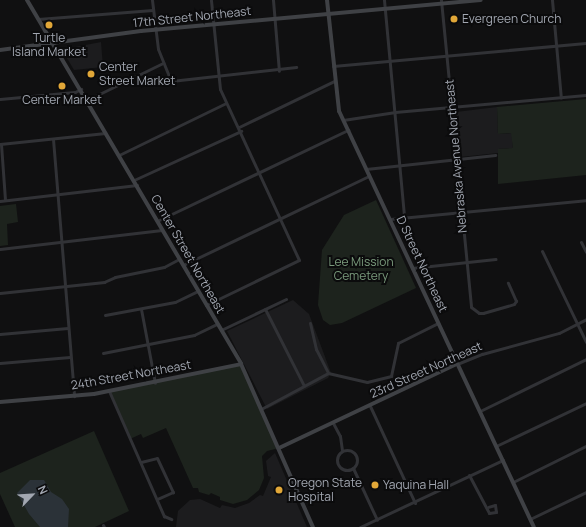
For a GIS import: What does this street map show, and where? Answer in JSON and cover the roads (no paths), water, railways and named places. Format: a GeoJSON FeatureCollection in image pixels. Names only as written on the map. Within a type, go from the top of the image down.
{"type":"FeatureCollection","features":[{"type":"Feature","properties":{"kind":"main road","name":"Center Street Northeast"},"geometry":{"type":"LineString","coordinates":[[27,0],[106,132],[241,364],[313,527]]}},
{"type":"Feature","properties":{"kind":"main road","name":"D Street Northeast"},"geometry":{"type":"LineString","coordinates":[[327,0],[334,81],[338,107],[343,120],[534,527]]}},
{"type":"Feature","properties":{"kind":"main road","name":"17th Street Northeast"},"geometry":{"type":"LineString","coordinates":[[0,50],[155,30],[385,9],[441,2],[481,0]]}},
{"type":"Feature","properties":{"kind":"main road","name":"24th Street Northeast"},"geometry":{"type":"LineString","coordinates":[[0,402],[74,396],[109,391],[241,364]]}},
{"type":"Feature","properties":{"kind":"main road","name":"23rd Street Northeast"},"geometry":{"type":"LineString","coordinates":[[279,448],[457,364]]}},
{"type":"Feature","properties":{"kind":"street"},"geometry":{"type":"LineString","coordinates":[[152,0],[158,49],[171,81],[296,68]]}},
{"type":"Feature","properties":{"kind":"street"},"geometry":{"type":"LineString","coordinates":[[206,305],[299,260],[239,127],[226,102],[218,76],[211,0]]}},
{"type":"Feature","properties":{"kind":"street"},"geometry":{"type":"LineString","coordinates":[[273,0],[278,71]]}},
{"type":"Feature","properties":{"kind":"street"},"geometry":{"type":"LineString","coordinates":[[384,0],[404,216]]}},
{"type":"Feature","properties":{"kind":"street"},"geometry":{"type":"LineString","coordinates":[[552,0],[561,98]]}},
{"type":"Feature","properties":{"kind":"street","name":"Nebraska Avenue Northeast"},"geometry":{"type":"LineString","coordinates":[[441,2],[470,302],[474,310],[479,313],[488,312],[514,304],[516,301],[508,283]]}},
{"type":"Feature","properties":{"kind":"street"},"geometry":{"type":"LineString","coordinates":[[38,19],[153,10]]}},
{"type":"Feature","properties":{"kind":"street"},"geometry":{"type":"LineString","coordinates":[[333,66],[586,43]]}},
{"type":"Feature","properties":{"kind":"street"},"geometry":{"type":"LineString","coordinates":[[87,100],[163,63]]}},
{"type":"Feature","properties":{"kind":"street"},"geometry":{"type":"LineString","coordinates":[[239,127],[334,81]]}},
{"type":"Feature","properties":{"kind":"street"},"geometry":{"type":"LineString","coordinates":[[0,99],[76,92],[80,89]]}},
{"type":"Feature","properties":{"kind":"street"},"geometry":{"type":"LineString","coordinates":[[343,120],[395,112],[586,95]]}},
{"type":"Feature","properties":{"kind":"street"},"geometry":{"type":"LineString","coordinates":[[119,155],[226,102]]}},
{"type":"Feature","properties":{"kind":"street"},"geometry":{"type":"LineString","coordinates":[[157,221],[348,130]]}},
{"type":"Feature","properties":{"kind":"street"},"geometry":{"type":"LineString","coordinates":[[0,201],[58,195],[135,182],[240,131]]}},
{"type":"Feature","properties":{"kind":"street"},"geometry":{"type":"LineString","coordinates":[[5,200],[1,144],[53,140],[106,132]]}},
{"type":"Feature","properties":{"kind":"street"},"geometry":{"type":"LineString","coordinates":[[53,140],[74,396]]}},
{"type":"Feature","properties":{"kind":"street"},"geometry":{"type":"LineString","coordinates":[[366,169],[400,164],[495,155]]}},
{"type":"Feature","properties":{"kind":"street"},"geometry":{"type":"LineString","coordinates":[[183,265],[369,176]]}},
{"type":"Feature","properties":{"kind":"street"},"geometry":{"type":"LineString","coordinates":[[390,219],[404,216],[586,200]]}},
{"type":"Feature","properties":{"kind":"street"},"geometry":{"type":"LineString","coordinates":[[0,249],[162,230]]}},
{"type":"Feature","properties":{"kind":"street"},"geometry":{"type":"LineString","coordinates":[[581,242],[586,252]]}},
{"type":"Feature","properties":{"kind":"street"},"geometry":{"type":"LineString","coordinates":[[542,251],[586,342]]}},
{"type":"Feature","properties":{"kind":"street"},"geometry":{"type":"LineString","coordinates":[[0,293],[104,282],[114,277],[164,266],[179,259]]}},
{"type":"Feature","properties":{"kind":"street"},"geometry":{"type":"LineString","coordinates":[[412,268],[496,259]]}},
{"type":"Feature","properties":{"kind":"street"},"geometry":{"type":"LineString","coordinates":[[105,315],[180,301],[198,291]]}},
{"type":"Feature","properties":{"kind":"street"},"geometry":{"type":"LineString","coordinates":[[220,330],[286,299]]}},
{"type":"Feature","properties":{"kind":"street"},"geometry":{"type":"LineString","coordinates":[[141,309],[155,382]]}},
{"type":"Feature","properties":{"kind":"street"},"geometry":{"type":"LineString","coordinates":[[265,309],[304,386]]}},
{"type":"Feature","properties":{"kind":"street","name":"23rd Street Northeast"},"geometry":{"type":"LineString","coordinates":[[457,364],[482,354],[555,334],[586,319]]}},
{"type":"Feature","properties":{"kind":"street"},"geometry":{"type":"LineString","coordinates":[[310,323],[316,349],[328,373]]}},
{"type":"Feature","properties":{"kind":"street"},"geometry":{"type":"LineString","coordinates":[[261,409],[328,373],[367,382],[390,376],[398,343],[438,323]]}},
{"type":"Feature","properties":{"kind":"street"},"geometry":{"type":"LineString","coordinates":[[103,353],[200,333],[217,324]]}},
{"type":"Feature","properties":{"kind":"street"},"geometry":{"type":"LineString","coordinates":[[0,334],[68,328]]}},
{"type":"Feature","properties":{"kind":"street"},"geometry":{"type":"LineString","coordinates":[[0,363],[70,357]]}},
{"type":"Feature","properties":{"kind":"street"},"geometry":{"type":"LineString","coordinates":[[480,411],[586,359]]}},
{"type":"Feature","properties":{"kind":"street"},"geometry":{"type":"LineString","coordinates":[[109,391],[164,516],[171,519]]}},
{"type":"Feature","properties":{"kind":"street"},"geometry":{"type":"LineString","coordinates":[[496,446],[586,403]]}},
{"type":"Feature","properties":{"kind":"street"},"geometry":{"type":"LineString","coordinates":[[370,406],[415,503]]}},
{"type":"Feature","properties":{"kind":"street"},"geometry":{"type":"LineString","coordinates":[[333,423],[340,436],[342,450],[336,458],[339,466],[347,470],[353,468],[357,462],[356,456],[349,450],[342,450]]}},
{"type":"Feature","properties":{"kind":"street"},"geometry":{"type":"LineString","coordinates":[[513,482],[586,446]]}},
{"type":"Feature","properties":{"kind":"street"},"geometry":{"type":"LineString","coordinates":[[141,462],[158,458],[173,492],[157,499]]}},
{"type":"Feature","properties":{"kind":"street"},"geometry":{"type":"LineString","coordinates":[[360,527],[415,503],[469,475],[503,460]]}},
{"type":"Feature","properties":{"kind":"street"},"geometry":{"type":"LineString","coordinates":[[353,468],[377,520]]}},
{"type":"Feature","properties":{"kind":"street"},"geometry":{"type":"LineString","coordinates":[[469,475],[481,501],[488,507]]}},
{"type":"Feature","properties":{"kind":"street"},"geometry":{"type":"LineString","coordinates":[[530,519],[586,492]]}},
{"type":"Feature","properties":{"kind":"place","name":"Evergreen Church"},"geometry":{"type":"Point","coordinates":[454,19]}},
{"type":"Feature","properties":{"kind":"place","name":"Turtle Island Market"},"geometry":{"type":"Point","coordinates":[49,25]}},
{"type":"Feature","properties":{"kind":"place","name":"Center Street Market"},"geometry":{"type":"Point","coordinates":[91,74]}},
{"type":"Feature","properties":{"kind":"place","name":"Center Market"},"geometry":{"type":"Point","coordinates":[62,86]}},
{"type":"Feature","properties":{"kind":"place","name":"Yaquina Hall"},"geometry":{"type":"Point","coordinates":[375,485]}},
{"type":"Feature","properties":{"kind":"place","name":"Oregon State Hospital"},"geometry":{"type":"Point","coordinates":[279,490]}},
{"type":"Feature","properties":{"kind":"park label","name":"Lee Mission Cemetery"},"geometry":{"type":"Point","coordinates":[361,269]}}]}
